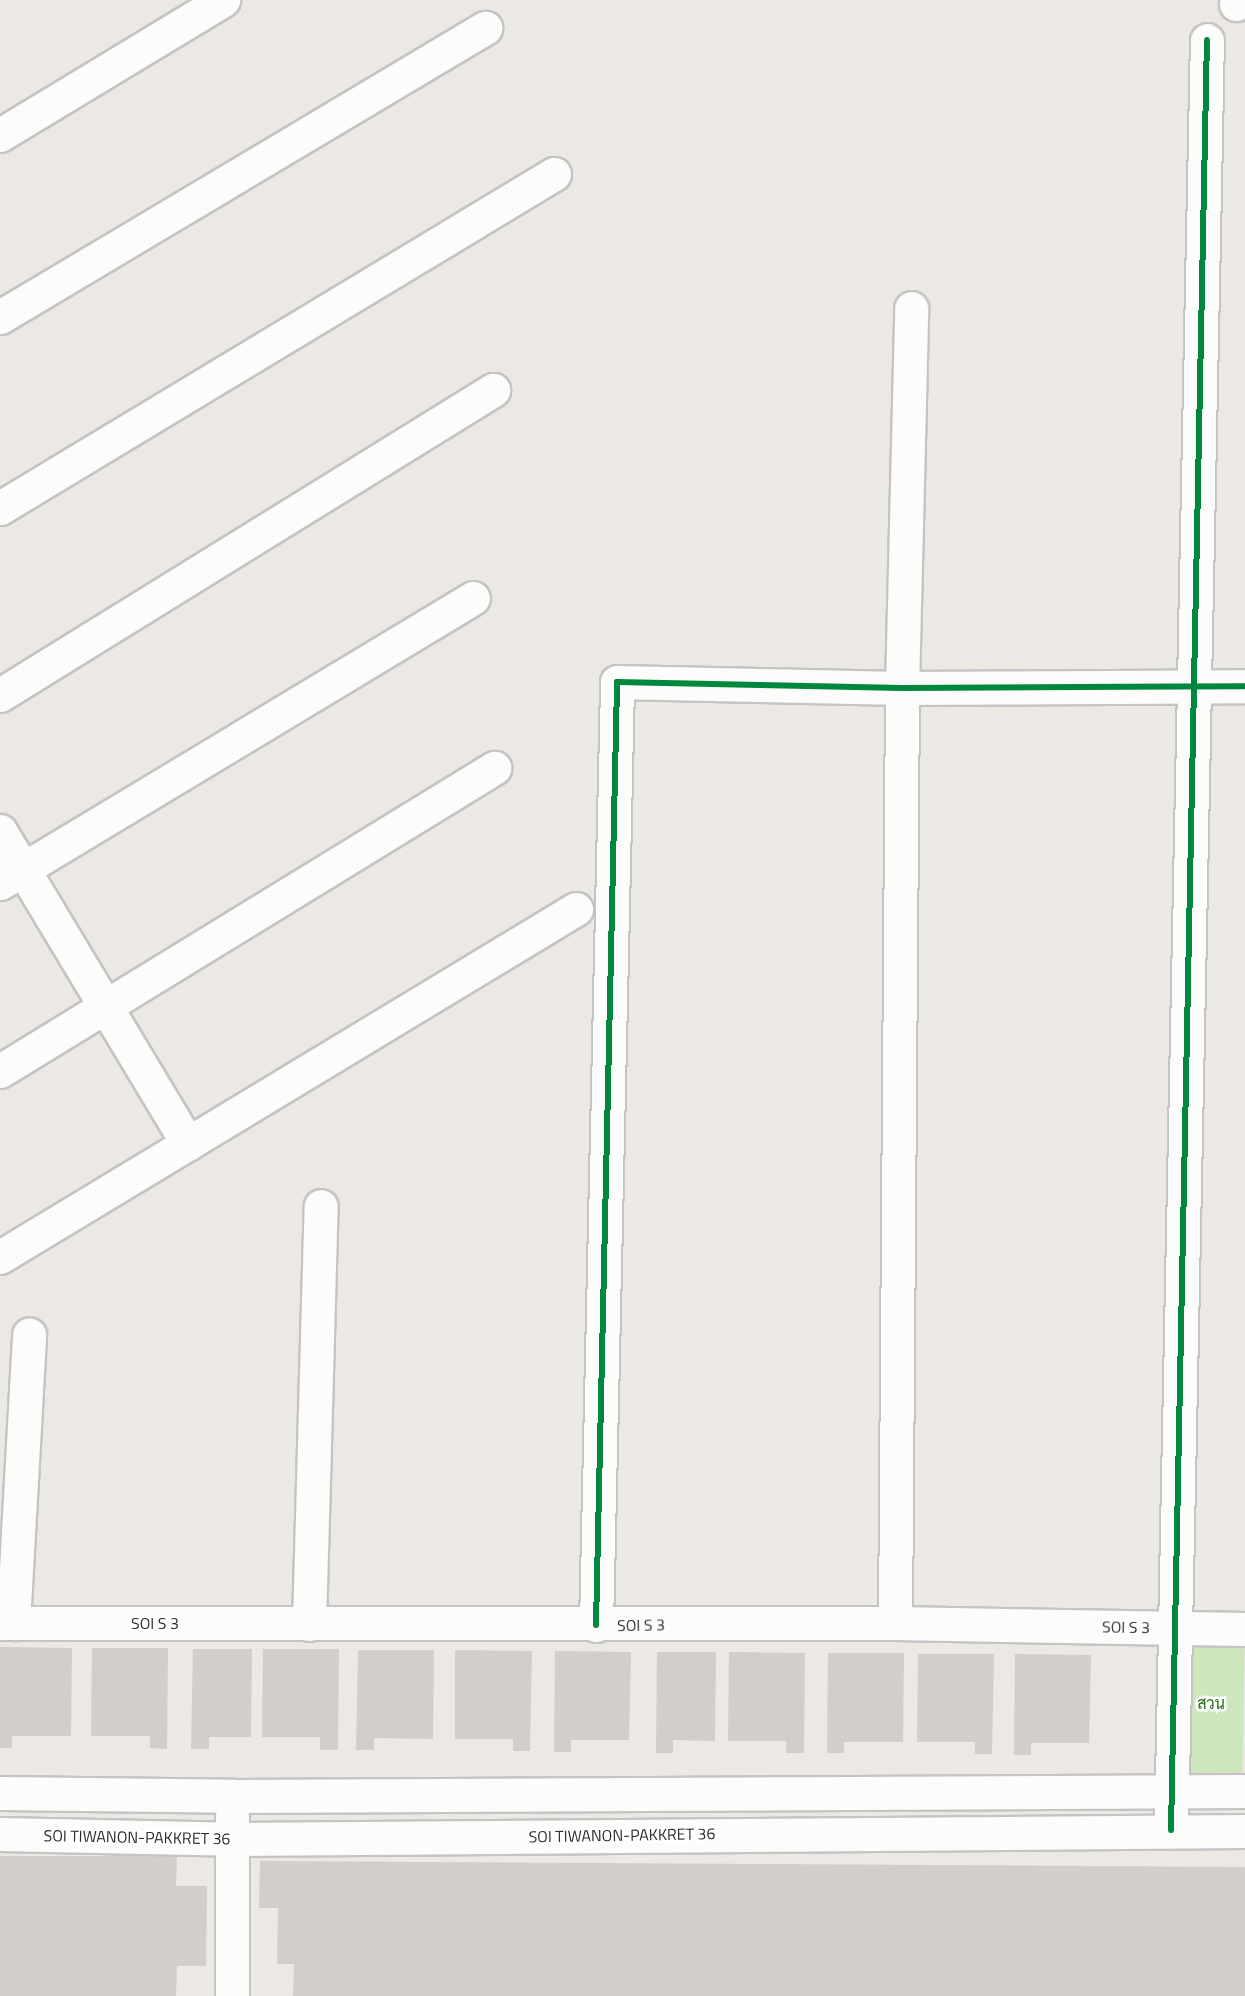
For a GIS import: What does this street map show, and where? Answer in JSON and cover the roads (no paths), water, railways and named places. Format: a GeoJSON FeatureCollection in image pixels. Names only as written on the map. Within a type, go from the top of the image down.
{"type":"FeatureCollection","features":[{"type":"Feature","properties":{"kind":"street"},"geometry":{"type":"LineString","coordinates":[[0,135],[223,0]]}},
{"type":"Feature","properties":{"kind":"street"},"geometry":{"type":"LineString","coordinates":[[0,317],[485,28]]}},
{"type":"Feature","properties":{"kind":"street"},"geometry":{"type":"LineString","coordinates":[[1172,1830],[1197,686],[1207,40]]}},
{"type":"Feature","properties":{"kind":"street"},"geometry":{"type":"LineString","coordinates":[[0,508],[554,174]]}},
{"type":"Feature","properties":{"kind":"street"},"geometry":{"type":"LineString","coordinates":[[895,1623],[902,688],[911,308]]}},
{"type":"Feature","properties":{"kind":"street"},"geometry":{"type":"LineString","coordinates":[[0,695],[493,390]]}},
{"type":"Feature","properties":{"kind":"street"},"geometry":{"type":"LineString","coordinates":[[11,876],[473,598]]}},
{"type":"Feature","properties":{"kind":"street"},"geometry":{"type":"LineString","coordinates":[[596,1625],[617,682],[902,688],[1245,686]]}},
{"type":"Feature","properties":{"kind":"street"},"geometry":{"type":"LineString","coordinates":[[0,1071],[494,768]]}},
{"type":"Feature","properties":{"kind":"street"},"geometry":{"type":"LineString","coordinates":[[0,831],[11,876],[106,1006],[188,1144]]}},
{"type":"Feature","properties":{"kind":"street"},"geometry":{"type":"LineString","coordinates":[[0,1257],[576,909]]}},
{"type":"Feature","properties":{"kind":"street"},"geometry":{"type":"LineString","coordinates":[[309,1624],[321,1206]]}},
{"type":"Feature","properties":{"kind":"street"},"geometry":{"type":"LineString","coordinates":[[7,1623],[29,1334]]}},
{"type":"Feature","properties":{"kind":"street","name":"SOI S 3"},"geometry":{"type":"LineString","coordinates":[[7,1623],[596,1625],[895,1623],[1245,1629]]}},
{"type":"Feature","properties":{"kind":"street"},"geometry":{"type":"LineString","coordinates":[[0,1793],[233,1796],[1245,1791]]}},
{"type":"Feature","properties":{"kind":"street"},"geometry":{"type":"LineString","coordinates":[[232,1996],[233,1796]]}},
{"type":"Feature","properties":{"kind":"street","name":"SOI TIWANON-PAKKRET 36"},"geometry":{"type":"LineString","coordinates":[[0,1834],[231,1839],[1245,1831]]}},
{"type":"Feature","properties":{"kind":"park label","name":"สวน"},"geometry":{"type":"Point","coordinates":[1211,1703]}}]}
